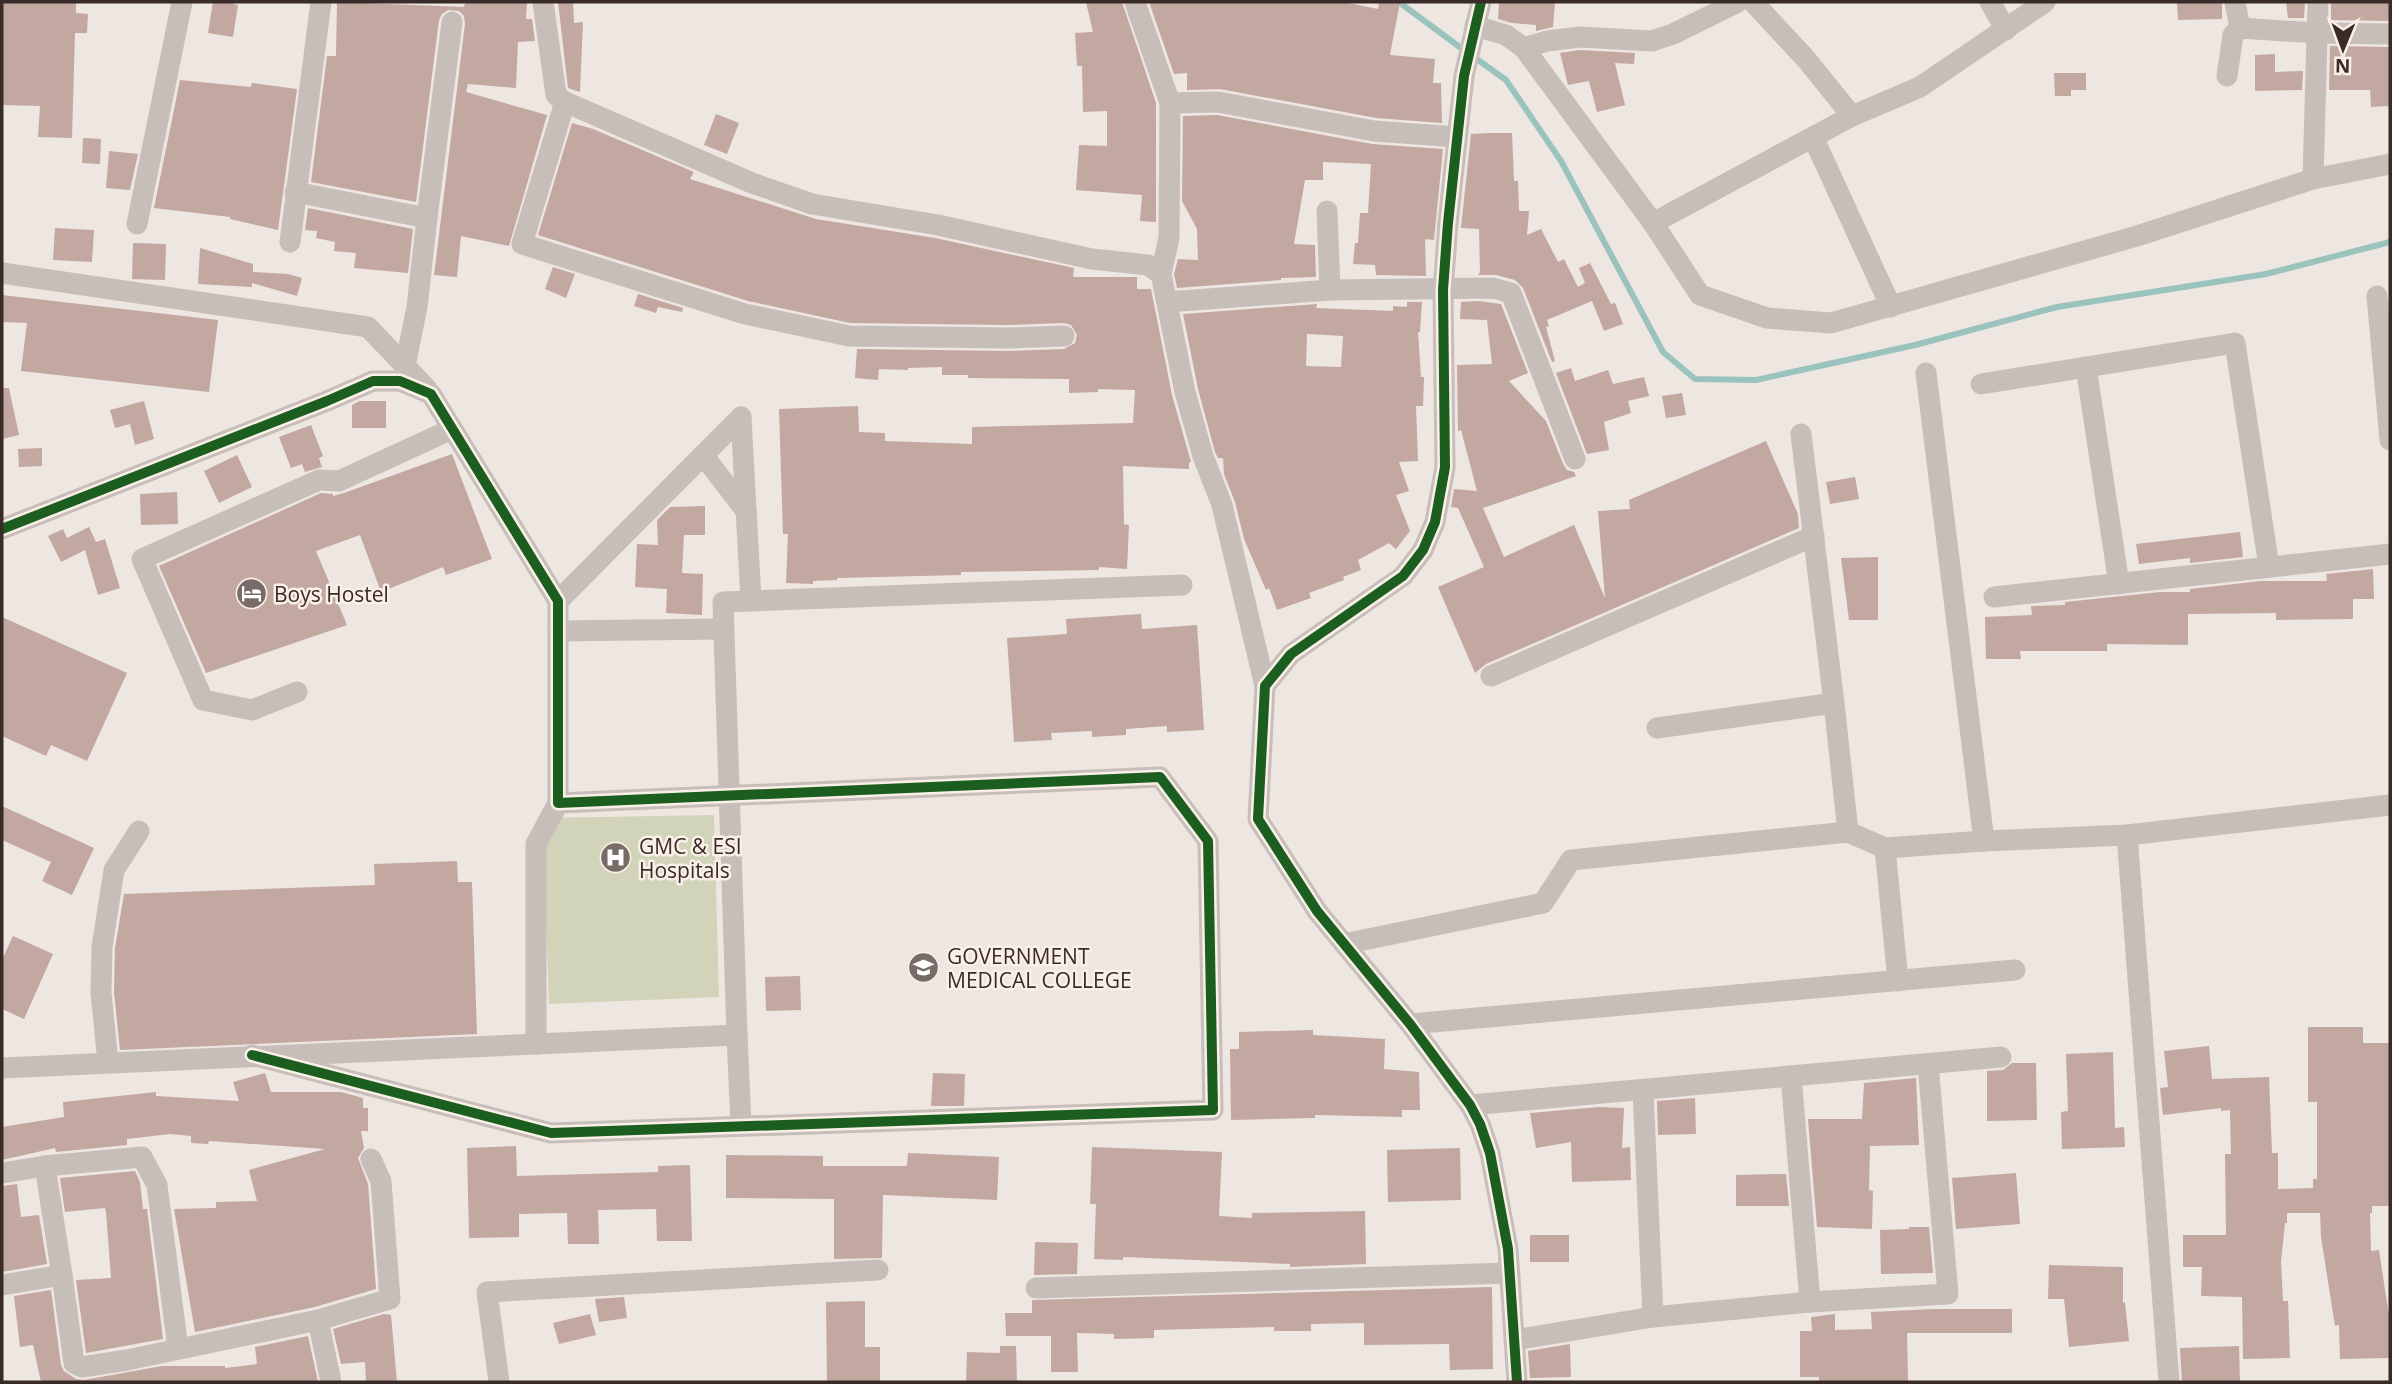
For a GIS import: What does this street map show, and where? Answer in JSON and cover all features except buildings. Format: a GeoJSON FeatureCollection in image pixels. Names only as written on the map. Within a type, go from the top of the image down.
{"type":"FeatureCollection","features":[{"type":"Feature","properties":{"kind":"street"},"geometry":{"type":"LineString","coordinates":[[137,224],[182,2]]}},
{"type":"Feature","properties":{"kind":"street"},"geometry":{"type":"LineString","coordinates":[[289,242],[321,2]]}},
{"type":"Feature","properties":{"kind":"street"},"geometry":{"type":"LineString","coordinates":[[543,2],[556,95],[565,102],[752,183],[811,204],[938,225],[1092,259],[1149,265],[1161,274]]}},
{"type":"Feature","properties":{"kind":"street"},"geometry":{"type":"LineString","coordinates":[[1135,2],[1170,103],[1169,238],[1161,274],[1185,392],[1203,456],[1222,505],[1265,686],[1258,818],[1317,911],[1410,1024],[1471,1105],[1490,1153],[1504,1218],[1517,1382]]}},
{"type":"Feature","properties":{"kind":"street"},"geometry":{"type":"LineString","coordinates":[[1265,686],[1291,654],[1403,576],[1423,550],[1435,522],[1445,467],[1443,290],[1464,76],[1481,2]]}},
{"type":"Feature","properties":{"kind":"street"},"geometry":{"type":"LineString","coordinates":[[1524,48],[1547,41],[1580,37],[1652,41],[1738,2]]}},
{"type":"Feature","properties":{"kind":"street"},"geometry":{"type":"LineString","coordinates":[[1753,2],[1806,59],[1852,116]]}},
{"type":"Feature","properties":{"kind":"street"},"geometry":{"type":"LineString","coordinates":[[1990,2],[2006,30]]}},
{"type":"Feature","properties":{"kind":"street"},"geometry":{"type":"LineString","coordinates":[[1653,223],[1852,116],[1920,87],[2045,2]]}},
{"type":"Feature","properties":{"kind":"street"},"geometry":{"type":"LineString","coordinates":[[2235,2],[2240,28]]}},
{"type":"Feature","properties":{"kind":"street"},"geometry":{"type":"LineString","coordinates":[[2313,180],[2318,2]]}},
{"type":"Feature","properties":{"kind":"street"},"geometry":{"type":"LineString","coordinates":[[405,366],[417,307],[452,22]]}},
{"type":"Feature","properties":{"kind":"street"},"geometry":{"type":"LineString","coordinates":[[2240,28],[2390,34]]}},
{"type":"Feature","properties":{"kind":"street"},"geometry":{"type":"LineString","coordinates":[[2227,76],[2234,35],[2240,28]]}},
{"type":"Feature","properties":{"kind":"street"},"geometry":{"type":"LineString","coordinates":[[1473,34],[1506,35],[1524,48],[1653,223],[1700,295],[1767,318],[1831,323],[2137,236],[2313,180],[2390,164]]}},
{"type":"Feature","properties":{"kind":"street"},"geometry":{"type":"LineString","coordinates":[[565,102],[522,244],[745,314],[849,337],[1064,336]]}},
{"type":"Feature","properties":{"kind":"street"},"geometry":{"type":"LineString","coordinates":[[1170,103],[1218,103],[1374,131],[1457,137]]}},
{"type":"Feature","properties":{"kind":"street"},"geometry":{"type":"LineString","coordinates":[[1813,137],[1891,307]]}},
{"type":"Feature","properties":{"kind":"street"},"geometry":{"type":"LineString","coordinates":[[296,191],[427,218]]}},
{"type":"Feature","properties":{"kind":"street"},"geometry":{"type":"LineString","coordinates":[[1327,211],[1330,290]]}},
{"type":"Feature","properties":{"kind":"street"},"geometry":{"type":"LineString","coordinates":[[2,273],[368,327],[431,394],[558,601],[558,803],[536,844],[536,1044]]}},
{"type":"Feature","properties":{"kind":"street"},"geometry":{"type":"LineString","coordinates":[[1167,302],[1330,290],[1493,288],[1511,293],[1575,459]]}},
{"type":"Feature","properties":{"kind":"street"},"geometry":{"type":"LineString","coordinates":[[2377,296],[2390,440]]}},
{"type":"Feature","properties":{"kind":"street"},"geometry":{"type":"LineString","coordinates":[[1981,384],[2235,343],[2269,567]]}},
{"type":"Feature","properties":{"kind":"street"},"geometry":{"type":"LineString","coordinates":[[2085,367],[2119,584]]}},
{"type":"Feature","properties":{"kind":"street"},"geometry":{"type":"LineString","coordinates":[[1926,373],[1984,841]]}},
{"type":"Feature","properties":{"kind":"street"},"geometry":{"type":"LineString","coordinates":[[2,529],[373,381],[400,381],[431,394]]}},
{"type":"Feature","properties":{"kind":"street"},"geometry":{"type":"LineString","coordinates":[[558,601],[741,417],[751,600]]}},
{"type":"Feature","properties":{"kind":"street"},"geometry":{"type":"LineString","coordinates":[[297,692],[252,710],[203,700],[142,559],[318,480],[339,481],[452,429]]}},
{"type":"Feature","properties":{"kind":"street"},"geometry":{"type":"LineString","coordinates":[[1801,434],[1848,832]]}},
{"type":"Feature","properties":{"kind":"street"},"geometry":{"type":"LineString","coordinates":[[703,455],[746,511]]}},
{"type":"Feature","properties":{"kind":"street"},"geometry":{"type":"LineString","coordinates":[[1491,676],[1814,537]]}},
{"type":"Feature","properties":{"kind":"street"},"geometry":{"type":"LineString","coordinates":[[1994,597],[2390,554]]}},
{"type":"Feature","properties":{"kind":"street"},"geometry":{"type":"LineString","coordinates":[[741,1126],[723,602],[1182,585]]}},
{"type":"Feature","properties":{"kind":"street"},"geometry":{"type":"LineString","coordinates":[[558,631],[722,629]]}},
{"type":"Feature","properties":{"kind":"street"},"geometry":{"type":"LineString","coordinates":[[1657,728],[1834,703]]}},
{"type":"Feature","properties":{"kind":"street"},"geometry":{"type":"LineString","coordinates":[[252,1055],[551,1133],[1213,1110],[1208,841],[1160,777],[558,803]]}},
{"type":"Feature","properties":{"kind":"street"},"geometry":{"type":"LineString","coordinates":[[1344,944],[1543,903],[1571,860],[1848,832],[1885,848],[2127,835],[2390,805]]}},
{"type":"Feature","properties":{"kind":"street"},"geometry":{"type":"LineString","coordinates":[[108,1062],[101,993],[102,947],[114,870],[139,831]]}},
{"type":"Feature","properties":{"kind":"street"},"geometry":{"type":"LineString","coordinates":[[2127,835],[2169,1382]]}},
{"type":"Feature","properties":{"kind":"street"},"geometry":{"type":"LineString","coordinates":[[1885,848],[1898,981]]}},
{"type":"Feature","properties":{"kind":"street"},"geometry":{"type":"LineString","coordinates":[[1410,1024],[2015,971]]}},
{"type":"Feature","properties":{"kind":"street"},"geometry":{"type":"LineString","coordinates":[[2,1068],[737,1035]]}},
{"type":"Feature","properties":{"kind":"street"},"geometry":{"type":"LineString","coordinates":[[1471,1105],[2001,1057]]}},
{"type":"Feature","properties":{"kind":"street"},"geometry":{"type":"LineString","coordinates":[[1514,1340],[1653,1317],[1948,1294],[1928,1064]]}},
{"type":"Feature","properties":{"kind":"street"},"geometry":{"type":"LineString","coordinates":[[1791,1076],[1810,1303]]}},
{"type":"Feature","properties":{"kind":"street"},"geometry":{"type":"LineString","coordinates":[[1643,1090],[1653,1317]]}},
{"type":"Feature","properties":{"kind":"street"},"geometry":{"type":"LineString","coordinates":[[2,1173],[142,1157],[157,1185],[177,1349]]}},
{"type":"Feature","properties":{"kind":"street"},"geometry":{"type":"LineString","coordinates":[[45,1166],[74,1363],[82,1367],[318,1320],[390,1298],[382,1181],[371,1158]]}},
{"type":"Feature","properties":{"kind":"street"},"geometry":{"type":"LineString","coordinates":[[499,1382],[487,1292],[877,1270]]}},
{"type":"Feature","properties":{"kind":"street"},"geometry":{"type":"LineString","coordinates":[[1036,1288],[1510,1273]]}},
{"type":"Feature","properties":{"kind":"street"},"geometry":{"type":"LineString","coordinates":[[2,1285],[62,1275]]}},
{"type":"Feature","properties":{"kind":"street"},"geometry":{"type":"LineString","coordinates":[[318,1320],[331,1382]]}},
{"type":"Feature","properties":{"kind":"green space"},"geometry":{"type":"Polygon","coordinates":[[[714,815],[719,997],[549,1004],[542,818],[714,815]]]}},
{"type":"Feature","properties":{"kind":"waterway"},"geometry":{"type":"LineString","coordinates":[[1399,2],[1465,51]]}},
{"type":"Feature","properties":{"kind":"waterway"},"geometry":{"type":"LineString","coordinates":[[1474,57],[1506,80],[1561,161],[1663,352],[1695,379],[1756,380],[1915,345],[2057,307],[2266,274],[2390,242]]}},
{"type":"Feature","properties":{"kind":"cycle path"},"geometry":{"type":"LineString","coordinates":[[1481,2],[1464,76],[1448,223],[1443,290],[1445,467],[1435,522],[1423,550],[1403,576],[1291,654],[1265,686],[1258,819],[1317,911],[1410,1024],[1470,1105],[1480,1124],[1490,1153],[1508,1249],[1517,1382]]}},
{"type":"Feature","properties":{"kind":"cycle path"},"geometry":{"type":"LineString","coordinates":[[2,529],[373,381],[400,381],[431,394],[558,601],[558,803],[1160,777],[1208,841],[1213,1110],[551,1133],[252,1055]]}},
{"type":"Feature","properties":{"kind":"place","name":"Boys Hostel"},"geometry":{"type":"Point","coordinates":[251,594]}},
{"type":"Feature","properties":{"kind":"place","name":"GMC & ESI Hospitals"},"geometry":{"type":"Point","coordinates":[616,858]}},
{"type":"Feature","properties":{"kind":"place","name":"GOVERNMENT MEDICAL COLLEGE"},"geometry":{"type":"Point","coordinates":[924,968]}}]}
